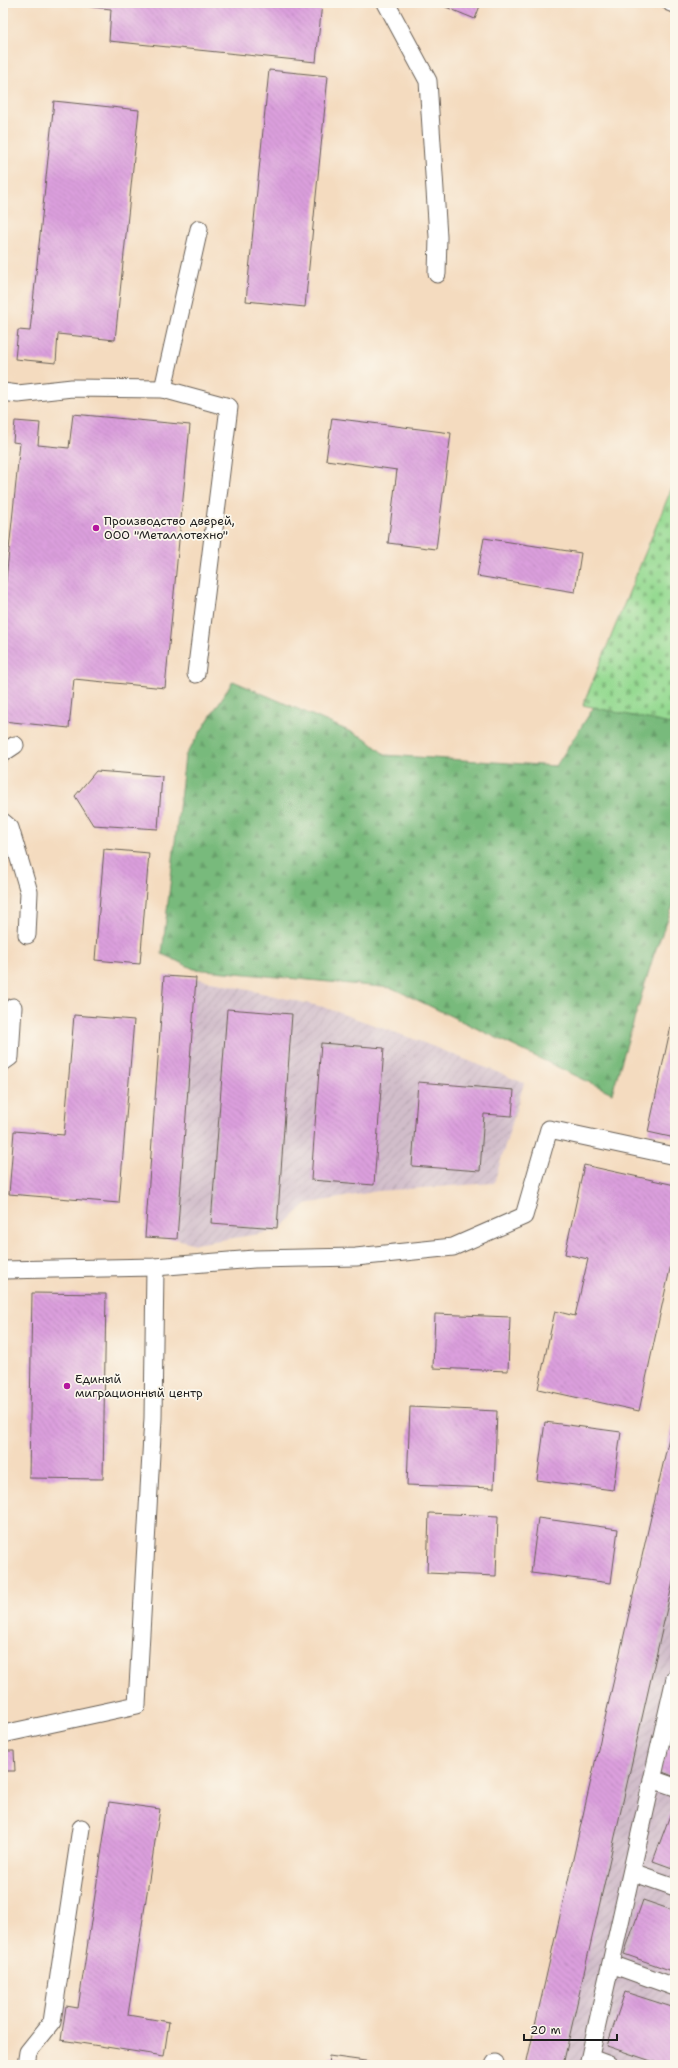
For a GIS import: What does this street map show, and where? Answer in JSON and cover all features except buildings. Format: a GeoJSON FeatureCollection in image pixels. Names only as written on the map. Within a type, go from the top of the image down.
{"type":"FeatureCollection","features":[{"type":"Feature","properties":{"kind":"lane"},"geometry":{"type":"LineString","coordinates":[[386,3],[428,81],[438,237],[437,274]]}},
{"type":"Feature","properties":{"kind":"lane"},"geometry":{"type":"LineString","coordinates":[[671,3],[675,4]]}},
{"type":"Feature","properties":{"kind":"lane"},"geometry":{"type":"LineString","coordinates":[[163,389],[199,229]]}},
{"type":"Feature","properties":{"kind":"lane"},"geometry":{"type":"LineString","coordinates":[[3,392],[18,394],[72,388],[163,389],[229,407],[196,674]]}},
{"type":"Feature","properties":{"kind":"lane"},"geometry":{"type":"LineString","coordinates":[[3,822],[10,828],[28,892],[27,935]]}},
{"type":"Feature","properties":{"kind":"lane"},"geometry":{"type":"LineString","coordinates":[[3,1062],[10,1057],[13,1008]]}},
{"type":"Feature","properties":{"kind":"lane"},"geometry":{"type":"LineString","coordinates":[[3,1270],[155,1267],[254,1259],[356,1257],[453,1248],[524,1216],[549,1129],[675,1156]]}},
{"type":"Feature","properties":{"kind":"lane"},"geometry":{"type":"LineString","coordinates":[[3,1734],[137,1705],[153,1418],[155,1267]]}},
{"type":"Feature","properties":{"kind":"lane"},"geometry":{"type":"LineString","coordinates":[[609,2065],[589,2062],[674,1683]]}},
{"type":"Feature","properties":{"kind":"lane"},"geometry":{"type":"LineString","coordinates":[[652,1778],[675,1787]]}},
{"type":"Feature","properties":{"kind":"lane"},"geometry":{"type":"LineString","coordinates":[[26,2065],[28,2052],[52,2022],[81,1828]]}},
{"type":"Feature","properties":{"kind":"lane"},"geometry":{"type":"LineString","coordinates":[[632,1872],[675,1887]]}},
{"type":"Feature","properties":{"kind":"lane"},"geometry":{"type":"LineString","coordinates":[[611,1964],[675,1987]]}},
{"type":"Feature","properties":{"kind":"shaded area"},"geometry":{"type":"Polygon","coordinates":[[[164,976],[196,978],[323,1007],[419,1041],[524,1083],[494,1183],[378,1191],[306,1204],[278,1231],[195,1244],[177,1239],[145,1237],[164,976]]]}},
{"type":"Feature","properties":{"kind":"shaded area"},"geometry":{"type":"Polygon","coordinates":[[[675,1413],[675,2065],[526,2065],[675,1413]]]}},
{"type":"Feature","properties":{"kind":"green space"},"geometry":{"type":"Polygon","coordinates":[[[675,480],[675,725],[583,705],[675,480]]]}},
{"type":"Feature","properties":{"kind":"green space"},"geometry":{"type":"Polygon","coordinates":[[[661,603],[675,611],[675,901],[654,954],[612,1093],[392,988],[194,969],[162,954],[185,756],[233,681],[365,738],[385,755],[556,766],[661,603]]]}},
{"type":"Feature","properties":{"kind":"place","name":"Производство дверей, ООО \"Металлотехно\""},"geometry":{"type":"Point","coordinates":[96,528]}},
{"type":"Feature","properties":{"kind":"place","name":"Единый миграционный центр"},"geometry":{"type":"Point","coordinates":[67,1386]}}]}
